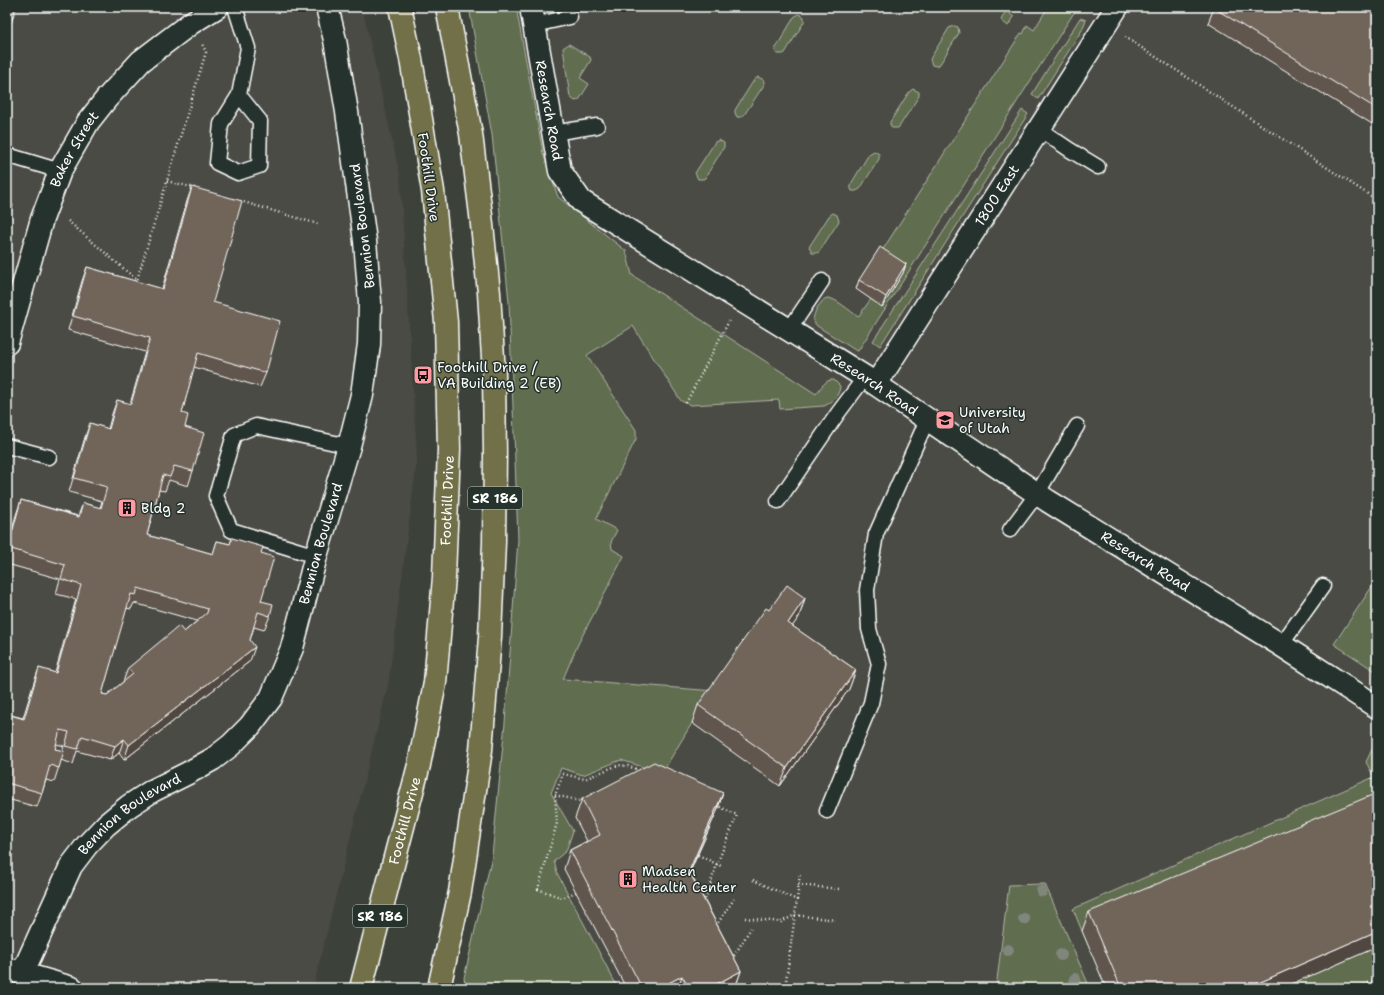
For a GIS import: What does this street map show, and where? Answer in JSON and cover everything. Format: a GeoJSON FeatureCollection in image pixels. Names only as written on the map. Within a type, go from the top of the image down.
{"type":"FeatureCollection","features":[{"type":"Feature","properties":{"kind":"main road","name":"Foothill Drive"},"geometry":{"type":"LineString","coordinates":[[361,988],[419,765],[435,683],[444,577],[449,449],[446,322],[433,191],[411,59],[400,7]]}},
{"type":"Feature","properties":{"kind":"main road","name":"SR 186"},"geometry":{"type":"LineString","coordinates":[[439,988],[460,892],[481,750],[490,629],[494,542],[495,456],[494,374],[489,293],[483,231],[471,134],[447,7]]}},
{"type":"Feature","properties":{"kind":"street","name":"Baker Street"},"geometry":{"type":"LineString","coordinates":[[7,343],[42,219],[60,171],[88,122],[141,60],[217,7]]}},
{"type":"Feature","properties":{"kind":"street","name":"Bennion Boulevard"},"geometry":{"type":"LineString","coordinates":[[14,972],[71,866],[87,844],[128,806],[152,791],[213,759],[231,745],[250,726],[271,698],[292,648],[316,556],[349,446],[362,394],[369,344],[370,302],[365,241],[348,112],[335,40],[327,7]]}},
{"type":"Feature","properties":{"kind":"street","name":"1800 East"},"geometry":{"type":"LineString","coordinates":[[870,380],[1039,129],[1117,7]]}},
{"type":"Feature","properties":{"kind":"street","name":"Research Road"},"geometry":{"type":"LineString","coordinates":[[533,16],[560,171],[581,201],[870,380],[928,418],[1037,494],[1281,645],[1377,707]]}},
{"type":"Feature","properties":{"kind":"street"},"geometry":{"type":"LineString","coordinates":[[14,972],[72,988]]}},
{"type":"Feature","properties":{"kind":"lane"},"geometry":{"type":"LineString","coordinates":[[235,7],[248,48],[239,94],[221,124],[217,163],[238,173],[259,166],[260,121],[239,94]]}},
{"type":"Feature","properties":{"kind":"lane"},"geometry":{"type":"LineString","coordinates":[[533,16],[570,17]]}},
{"type":"Feature","properties":{"kind":"lane"},"geometry":{"type":"LineString","coordinates":[[553,133],[597,126]]}},
{"type":"Feature","properties":{"kind":"lane"},"geometry":{"type":"LineString","coordinates":[[1039,129],[1070,150],[1098,166]]}},
{"type":"Feature","properties":{"kind":"lane"},"geometry":{"type":"LineString","coordinates":[[7,156],[60,171]]}},
{"type":"Feature","properties":{"kind":"lane"},"geometry":{"type":"LineString","coordinates":[[789,330],[822,281]]}},
{"type":"Feature","properties":{"kind":"lane"},"geometry":{"type":"LineString","coordinates":[[778,501],[838,413],[870,380]]}},
{"type":"Feature","properties":{"kind":"lane"},"geometry":{"type":"LineString","coordinates":[[827,811],[870,704],[879,664],[869,629],[867,590],[876,534],[928,418]]}},
{"type":"Feature","properties":{"kind":"lane"},"geometry":{"type":"LineString","coordinates":[[316,556],[231,530],[216,496],[234,435],[256,426],[349,446]]}},
{"type":"Feature","properties":{"kind":"lane"},"geometry":{"type":"LineString","coordinates":[[1010,530],[1037,494],[1077,426]]}},
{"type":"Feature","properties":{"kind":"lane"},"geometry":{"type":"LineString","coordinates":[[7,446],[49,457]]}},
{"type":"Feature","properties":{"kind":"lane"},"geometry":{"type":"LineString","coordinates":[[1281,645],[1323,586]]}},
{"type":"Feature","properties":{"kind":"path"},"geometry":{"type":"LineString","coordinates":[[1120,33],[1377,200]]}},
{"type":"Feature","properties":{"kind":"path"},"geometry":{"type":"LineString","coordinates":[[66,219],[137,280],[206,52],[201,41]]}},
{"type":"Feature","properties":{"kind":"path"},"geometry":{"type":"LineString","coordinates":[[167,181],[198,189]]}},
{"type":"Feature","properties":{"kind":"path"},"geometry":{"type":"LineString","coordinates":[[235,200],[318,224]]}},
{"type":"Feature","properties":{"kind":"path"},"geometry":{"type":"LineString","coordinates":[[686,403],[740,300]]}},
{"type":"Feature","properties":{"kind":"path"},"geometry":{"type":"LineString","coordinates":[[576,892],[562,898],[538,889],[557,822],[555,795],[563,774],[585,779],[618,765],[628,766],[646,773]]}},
{"type":"Feature","properties":{"kind":"path"},"geometry":{"type":"LineString","coordinates":[[555,795],[587,803]]}},
{"type":"Feature","properties":{"kind":"path"},"geometry":{"type":"LineString","coordinates":[[703,906],[717,864],[737,815],[709,802]]}},
{"type":"Feature","properties":{"kind":"path"},"geometry":{"type":"LineString","coordinates":[[698,855],[723,867]]}},
{"type":"Feature","properties":{"kind":"path"},"geometry":{"type":"LineString","coordinates":[[785,988],[800,873]]}},
{"type":"Feature","properties":{"kind":"path"},"geometry":{"type":"LineString","coordinates":[[753,880],[797,900]]}},
{"type":"Feature","properties":{"kind":"path"},"geometry":{"type":"LineString","coordinates":[[798,885],[840,889]]}},
{"type":"Feature","properties":{"kind":"path"},"geometry":{"type":"LineString","coordinates":[[715,927],[734,899]]}},
{"type":"Feature","properties":{"kind":"path"},"geometry":{"type":"LineString","coordinates":[[745,918],[781,922],[794,915],[835,920]]}},
{"type":"Feature","properties":{"kind":"path"},"geometry":{"type":"LineString","coordinates":[[728,964],[751,928]]}},
{"type":"Feature","properties":{"kind":"path"},"geometry":{"type":"LineString","coordinates":[[735,976],[741,988]]}},
{"type":"Feature","properties":{"kind":"path"},"geometry":{"type":"LineString","coordinates":[[1357,988],[1377,979]]}},
{"type":"Feature","properties":{"kind":"shaded area"},"geometry":{"type":"Polygon","coordinates":[[[7,7],[362,7],[400,176],[417,459],[388,685],[313,988],[7,988],[7,7]]]}},
{"type":"Feature","properties":{"kind":"shaded area","name":"University of Utah"},"geometry":{"type":"Polygon","coordinates":[[[469,7],[1377,7],[1377,988],[462,988],[492,856],[505,723],[518,539],[509,302],[492,135],[469,7]]]}},
{"type":"Feature","properties":{"kind":"green space"},"geometry":{"type":"Polygon","coordinates":[[[469,7],[516,7],[543,153],[558,197],[626,251],[632,275],[816,394],[824,384],[831,380],[834,380],[840,386],[839,392],[835,398],[824,406],[780,409],[779,400],[690,405],[681,401],[633,326],[587,355],[636,430],[636,439],[596,519],[617,530],[611,542],[612,549],[624,556],[578,644],[563,679],[714,691],[692,723],[662,773],[621,760],[583,775],[561,768],[551,793],[573,831],[566,851],[554,861],[557,873],[618,988],[466,988],[464,978],[492,856],[505,723],[518,539],[509,302],[492,135],[469,7]]]}},
{"type":"Feature","properties":{"kind":"green space"},"geometry":{"type":"Polygon","coordinates":[[[1008,7],[1014,7],[1010,14],[1014,17],[1008,26],[1001,20],[1008,7]]]}},
{"type":"Feature","properties":{"kind":"green space"},"geometry":{"type":"Polygon","coordinates":[[[1048,7],[1072,7],[1075,11],[858,351],[817,326],[813,321],[815,314],[819,305],[826,298],[839,303],[858,317],[871,299],[882,306],[904,270],[880,254],[1021,33],[1023,34],[1027,25],[1034,30],[1048,7]]]}},
{"type":"Feature","properties":{"kind":"green space"},"geometry":{"type":"Polygon","coordinates":[[[799,14],[804,17],[804,22],[785,53],[777,54],[775,50],[776,48],[794,17],[799,14]]]}},
{"type":"Feature","properties":{"kind":"green space"},"geometry":{"type":"Polygon","coordinates":[[[1080,18],[1086,20],[1082,30],[1038,99],[1032,94],[1080,18]]]}},
{"type":"Feature","properties":{"kind":"green space"},"geometry":{"type":"Polygon","coordinates":[[[954,26],[958,27],[959,33],[940,64],[936,66],[932,65],[930,59],[949,28],[954,26]]]}},
{"type":"Feature","properties":{"kind":"green space"},"geometry":{"type":"Polygon","coordinates":[[[569,44],[590,57],[591,60],[580,78],[589,84],[579,100],[575,101],[570,97],[563,48],[569,44]]]}},
{"type":"Feature","properties":{"kind":"green space"},"geometry":{"type":"Polygon","coordinates":[[[758,77],[764,80],[764,85],[744,115],[742,117],[737,117],[735,110],[754,80],[758,77]]]}},
{"type":"Feature","properties":{"kind":"green space"},"geometry":{"type":"Polygon","coordinates":[[[913,89],[919,92],[919,96],[899,127],[892,128],[890,122],[909,92],[913,89]]]}},
{"type":"Feature","properties":{"kind":"green space"},"geometry":{"type":"Polygon","coordinates":[[[1022,110],[1028,114],[880,346],[873,341],[1022,110]]]}},
{"type":"Feature","properties":{"kind":"green space"},"geometry":{"type":"Polygon","coordinates":[[[719,140],[724,143],[724,147],[705,178],[698,179],[695,173],[715,142],[719,140]]]}},
{"type":"Feature","properties":{"kind":"green space"},"geometry":{"type":"Polygon","coordinates":[[[874,151],[879,154],[879,159],[860,189],[852,191],[850,186],[851,184],[869,154],[874,151]]]}},
{"type":"Feature","properties":{"kind":"green space"},"geometry":{"type":"Polygon","coordinates":[[[833,213],[837,215],[839,221],[819,252],[812,253],[809,247],[829,216],[833,213]]]}},
{"type":"Feature","properties":{"kind":"green space"},"geometry":{"type":"Polygon","coordinates":[[[1377,579],[1377,667],[1375,671],[1334,644],[1377,579]]]}},
{"type":"Feature","properties":{"kind":"green space"},"geometry":{"type":"Polygon","coordinates":[[[1377,739],[1377,816],[1374,810],[1082,931],[1073,909],[1374,777],[1366,762],[1377,739]]]}},
{"type":"Feature","properties":{"kind":"green space"},"geometry":{"type":"Polygon","coordinates":[[[1045,884],[1090,988],[996,988],[1009,885],[1045,884]]]}},
{"type":"Feature","properties":{"kind":"green space"},"geometry":{"type":"Polygon","coordinates":[[[1377,947],[1377,988],[1282,988],[1377,947]]]}},
{"type":"Feature","properties":{"kind":"building"},"geometry":{"type":"Polygon","coordinates":[[[7,7],[16,7],[7,37],[7,7]]]}},
{"type":"Feature","properties":{"kind":"building"},"geometry":{"type":"Polygon","coordinates":[[[1377,7],[1377,109],[1214,8],[1377,7]]]}},
{"type":"Feature","properties":{"kind":"building","name":"Bldg 2"},"geometry":{"type":"Polygon","coordinates":[[[192,187],[242,201],[213,302],[280,321],[266,373],[198,353],[182,413],[188,415],[185,427],[204,433],[193,471],[174,466],[170,477],[163,475],[147,535],[213,554],[217,541],[230,544],[232,538],[263,547],[261,553],[274,557],[261,601],[273,604],[270,616],[258,612],[250,640],[255,647],[129,745],[124,739],[115,746],[82,736],[78,749],[65,746],[69,732],[60,730],[55,749],[64,751],[59,768],[50,765],[42,793],[7,783],[7,714],[24,719],[39,668],[56,673],[81,585],[61,579],[65,565],[8,548],[21,500],[79,517],[83,503],[101,508],[107,487],[74,478],[90,423],[109,429],[117,400],[131,404],[150,338],[73,316],[87,267],[163,289],[192,187]],[[138,588],[136,595],[131,594],[102,694],[107,695],[133,674],[128,668],[179,626],[184,632],[207,613],[208,609],[138,588]]]}},
{"type":"Feature","properties":{"kind":"building"},"geometry":{"type":"Polygon","coordinates":[[[7,204],[13,205],[7,225],[7,204]]]}},
{"type":"Feature","properties":{"kind":"building"},"geometry":{"type":"Polygon","coordinates":[[[880,247],[906,264],[886,297],[859,280],[880,247]]]}},
{"type":"Feature","properties":{"kind":"building"},"geometry":{"type":"Polygon","coordinates":[[[787,585],[805,598],[788,623],[856,670],[787,768],[698,705],[766,608],[769,610],[787,585]]]}},
{"type":"Feature","properties":{"kind":"building","name":"Madsen Health Center"},"geometry":{"type":"Polygon","coordinates":[[[654,762],[723,793],[689,871],[741,971],[709,988],[689,988],[682,976],[659,988],[642,988],[570,850],[600,835],[582,799],[654,762]]]}},
{"type":"Feature","properties":{"kind":"building"},"geometry":{"type":"Polygon","coordinates":[[[1377,793],[1377,931],[1247,988],[1121,988],[1089,912],[1377,793]]]}},
{"type":"Feature","properties":{"kind":"place","name":"Foothill Drive / VA Building 2 (EB)"},"geometry":{"type":"Point","coordinates":[423,375]}},
{"type":"Feature","properties":{"kind":"place","name":"University of Utah"},"geometry":{"type":"Point","coordinates":[945,420]}},
{"type":"Feature","properties":{"kind":"place","name":"Bldg 2"},"geometry":{"type":"Point","coordinates":[127,508]}},
{"type":"Feature","properties":{"kind":"place","name":"Madsen Health Center"},"geometry":{"type":"Point","coordinates":[628,879]}}]}
